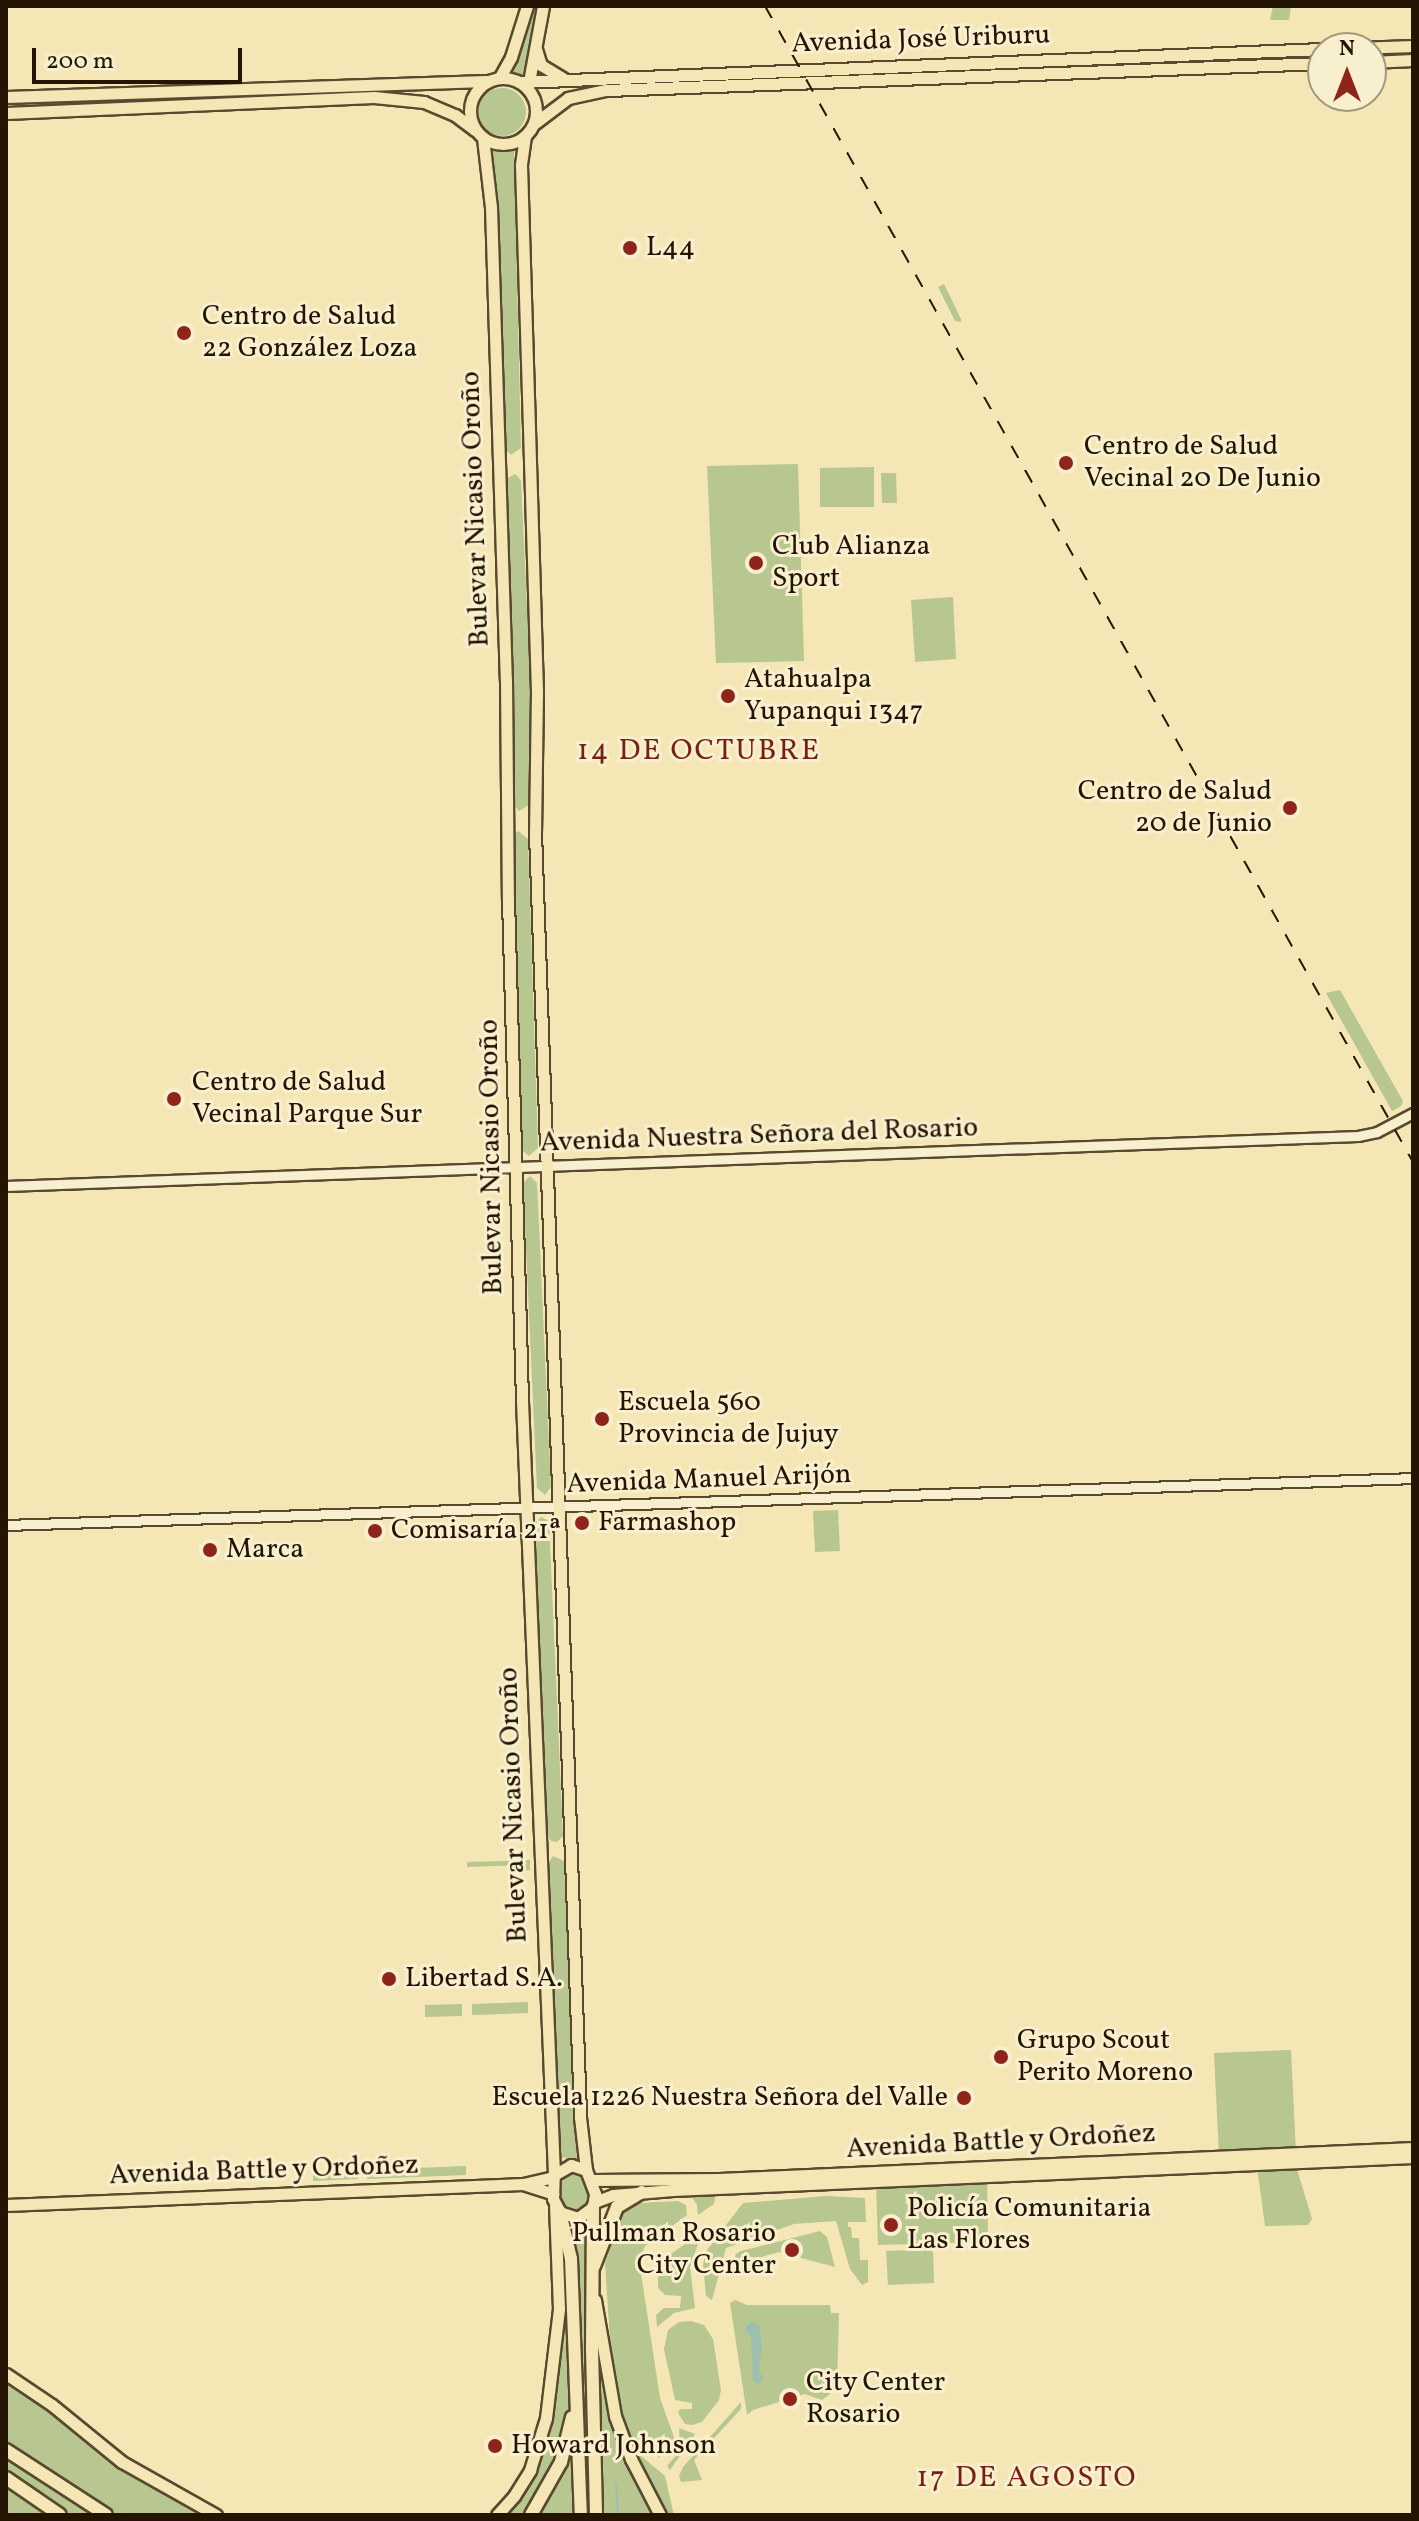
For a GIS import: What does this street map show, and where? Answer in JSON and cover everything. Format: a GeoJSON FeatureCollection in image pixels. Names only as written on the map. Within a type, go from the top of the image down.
{"type":"FeatureCollection","features":[{"type":"Feature","properties":{"kind":"highway"},"geometry":{"type":"LineString","coordinates":[[592,2269],[617,2207],[642,2192]]}},
{"type":"Feature","properties":{"kind":"highway"},"geometry":{"type":"LineString","coordinates":[[556,2204],[571,2259],[581,2515]]}},
{"type":"Feature","properties":{"kind":"highway"},"geometry":{"type":"LineString","coordinates":[[594,2204],[592,2285],[595,2466],[599,2515]]}},
{"type":"Feature","properties":{"kind":"highway"},"geometry":{"type":"LineString","coordinates":[[531,2515],[561,2462],[577,2382]]}},
{"type":"Feature","properties":{"kind":"highway"},"geometry":{"type":"LineString","coordinates":[[6,2450],[106,2515]]}},
{"type":"Feature","properties":{"kind":"highway"},"geometry":{"type":"LineString","coordinates":[[6,2478],[60,2515]]}},
{"type":"Feature","properties":{"kind":"main road"},"geometry":{"type":"LineString","coordinates":[[500,77],[511,57],[527,6]]}},
{"type":"Feature","properties":{"kind":"main road"},"geometry":{"type":"LineString","coordinates":[[6,113],[374,97],[433,105],[479,134],[505,144],[525,136],[535,123],[537,108],[526,83],[543,6]]}},
{"type":"Feature","properties":{"kind":"main road"},"geometry":{"type":"LineString","coordinates":[[535,46],[541,65],[563,78]]}},
{"type":"Feature","properties":{"kind":"main road"},"geometry":{"type":"LineString","coordinates":[[1387,47],[1413,46]]}},
{"type":"Feature","properties":{"kind":"main road","name":"Avenida José Uriburu"},"geometry":{"type":"LineString","coordinates":[[526,83],[563,78],[1307,50]]}},
{"type":"Feature","properties":{"kind":"main road"},"geometry":{"type":"LineString","coordinates":[[1387,61],[1413,60]]}},
{"type":"Feature","properties":{"kind":"main road","name":"Avenida José Uriburu"},"geometry":{"type":"LineString","coordinates":[[535,123],[568,98],[607,90],[1307,64]]}},
{"type":"Feature","properties":{"kind":"main road"},"geometry":{"type":"LineString","coordinates":[[6,97],[486,81],[500,77],[526,83]]}},
{"type":"Feature","properties":{"kind":"main road"},"geometry":{"type":"LineString","coordinates":[[479,134],[470,106],[473,95],[486,81]]}},
{"type":"Feature","properties":{"kind":"main road","name":"Bulevar Nicasio Oroño"},"geometry":{"type":"LineString","coordinates":[[479,134],[491,207],[506,680],[515,1167],[554,2176]]}},
{"type":"Feature","properties":{"kind":"main road","name":"Bulevar Nicasio Oroño"},"geometry":{"type":"LineString","coordinates":[[525,136],[521,165],[537,691],[534,821],[580,2117],[589,2175]]}},
{"type":"Feature","properties":{"kind":"main road","name":"Avenida Battle y Ordoñez"},"geometry":{"type":"LineString","coordinates":[[589,2175],[719,2179],[1413,2148]]}},
{"type":"Feature","properties":{"kind":"main road","name":"Avenida Battle y Ordoñez"},"geometry":{"type":"LineString","coordinates":[[594,2204],[613,2195],[642,2192],[928,2181],[1007,2172],[1413,2157]]}},
{"type":"Feature","properties":{"kind":"main road"},"geometry":{"type":"LineString","coordinates":[[497,2515],[530,2470],[546,2418],[559,2309],[554,2176],[571,2165],[589,2175],[594,2204],[578,2218],[556,2204]]}},
{"type":"Feature","properties":{"kind":"main road","name":"Avenida Battle y Ordoñez"},"geometry":{"type":"LineString","coordinates":[[6,2205],[523,2184],[554,2176]]}},
{"type":"Feature","properties":{"kind":"main road","name":"Avenida Battle y Ordoñez"},"geometry":{"type":"LineString","coordinates":[[523,2184],[556,2204]]}},
{"type":"Feature","properties":{"kind":"main road"},"geometry":{"type":"LineString","coordinates":[[592,2285],[615,2416],[631,2459],[660,2515]]}},
{"type":"Feature","properties":{"kind":"main road"},"geometry":{"type":"LineString","coordinates":[[6,2374],[52,2405],[122,2462],[216,2515]]}},
{"type":"Feature","properties":{"kind":"street","name":"Avenida Nuestra Señora del Rosario"},"geometry":{"type":"LineString","coordinates":[[6,1186],[1358,1136],[1377,1132],[1413,1113]]}},
{"type":"Feature","properties":{"kind":"street","name":"Avenida Manuel Arijón"},"geometry":{"type":"LineString","coordinates":[[6,1525],[1413,1478]]}},
{"type":"Feature","properties":{"kind":"green space"},"geometry":{"type":"Polygon","coordinates":[[[527,6],[543,6],[529,81],[521,82],[500,77],[527,6]]]}},
{"type":"Feature","properties":{"kind":"green space"},"geometry":{"type":"Polygon","coordinates":[[[1273,6],[1291,6],[1289,20],[1270,20],[1273,6]]]}},
{"type":"Feature","properties":{"kind":"green space"},"geometry":{"type":"Polygon","coordinates":[[[502,88],[519,95],[526,112],[519,129],[502,136],[485,129],[478,112],[485,95],[502,88]]]}},
{"type":"Feature","properties":{"kind":"green space"},"geometry":{"type":"Polygon","coordinates":[[[492,150],[514,151],[521,448],[511,455],[505,449],[492,150]]]}},
{"type":"Feature","properties":{"kind":"green space"},"geometry":{"type":"Polygon","coordinates":[[[944,284],[961,322],[955,321],[938,287],[944,284]]]}},
{"type":"Feature","properties":{"kind":"green space","name":"Club Alianza Sport"},"geometry":{"type":"Polygon","coordinates":[[[798,464],[804,661],[716,663],[707,466],[798,464]]]}},
{"type":"Feature","properties":{"kind":"green space"},"geometry":{"type":"Polygon","coordinates":[[[874,467],[874,507],[820,507],[820,468],[874,467]]]}},
{"type":"Feature","properties":{"kind":"green space"},"geometry":{"type":"Polygon","coordinates":[[[881,473],[896,473],[897,503],[882,503],[881,473]]]}},
{"type":"Feature","properties":{"kind":"green space"},"geometry":{"type":"Polygon","coordinates":[[[515,474],[521,480],[531,691],[529,805],[519,811],[514,805],[513,657],[506,479],[515,474]]]}},
{"type":"Feature","properties":{"kind":"green space"},"geometry":{"type":"Polygon","coordinates":[[[953,597],[956,659],[915,662],[911,600],[953,597]]]}},
{"type":"Feature","properties":{"kind":"green space"},"geometry":{"type":"Polygon","coordinates":[[[518,831],[528,839],[538,1148],[529,1156],[522,1150],[510,838],[518,831]]]}},
{"type":"Feature","properties":{"kind":"green space"},"geometry":{"type":"Polygon","coordinates":[[[1340,990],[1403,1101],[1392,1111],[1326,993],[1340,990]]]}},
{"type":"Feature","properties":{"kind":"green space"},"geometry":{"type":"Polygon","coordinates":[[[530,1176],[537,1183],[551,1487],[545,1495],[537,1488],[523,1183],[530,1176]]]}},
{"type":"Feature","properties":{"kind":"green space"},"geometry":{"type":"Polygon","coordinates":[[[838,1510],[840,1551],[815,1552],[813,1511],[838,1510]]]}},
{"type":"Feature","properties":{"kind":"green space"},"geometry":{"type":"Polygon","coordinates":[[[541,1517],[549,1521],[563,1836],[557,1842],[551,1841],[547,1834],[535,1523],[541,1517]]]}},
{"type":"Feature","properties":{"kind":"green space"},"geometry":{"type":"Polygon","coordinates":[[[553,1856],[564,1861],[578,2159],[558,2157],[547,1865],[553,1856]]]}},
{"type":"Feature","properties":{"kind":"green space"},"geometry":{"type":"Polygon","coordinates":[[[530,1860],[530,1870],[521,1871],[520,1865],[467,1867],[467,1862],[530,1860]]]}},
{"type":"Feature","properties":{"kind":"green space"},"geometry":{"type":"Polygon","coordinates":[[[528,2002],[528,2013],[472,2015],[472,2004],[528,2002]]]}},
{"type":"Feature","properties":{"kind":"green space"},"geometry":{"type":"Polygon","coordinates":[[[462,2004],[462,2016],[425,2017],[425,2005],[462,2004]]]}},
{"type":"Feature","properties":{"kind":"green space"},"geometry":{"type":"Polygon","coordinates":[[[1291,2050],[1296,2153],[1219,2156],[1214,2053],[1291,2050]]]}},
{"type":"Feature","properties":{"kind":"green space"},"geometry":{"type":"Polygon","coordinates":[[[1290,2165],[1297,2169],[1312,2219],[1308,2225],[1265,2226],[1257,2167],[1290,2165]]]}},
{"type":"Feature","properties":{"kind":"green space"},"geometry":{"type":"Polygon","coordinates":[[[466,2166],[466,2175],[367,2179],[367,2170],[466,2166]]]}},
{"type":"Feature","properties":{"kind":"green space"},"geometry":{"type":"Polygon","coordinates":[[[562,2167],[589,2175],[592,2269],[615,2416],[660,2515],[497,2515],[530,2470],[554,2367],[553,2199],[562,2167]]]}},
{"type":"Feature","properties":{"kind":"green space"},"geometry":{"type":"Polygon","coordinates":[[[358,2170],[358,2179],[313,2181],[313,2172],[358,2170]]]}},
{"type":"Feature","properties":{"kind":"green space"},"geometry":{"type":"Polygon","coordinates":[[[987,2174],[988,2242],[878,2245],[876,2183],[987,2174]]]}},
{"type":"Feature","properties":{"kind":"green space"},"geometry":{"type":"Polygon","coordinates":[[[709,2193],[715,2197],[714,2204],[698,2215],[697,2205],[690,2194],[709,2193]]]}},
{"type":"Feature","properties":{"kind":"green space"},"geometry":{"type":"Polygon","coordinates":[[[826,2196],[865,2198],[866,2222],[848,2222],[848,2227],[851,2227],[852,2238],[859,2238],[860,2260],[868,2260],[868,2282],[862,2285],[850,2269],[836,2221],[794,2224],[726,2248],[712,2300],[706,2296],[703,2264],[707,2250],[743,2203],[826,2196]]]}},
{"type":"Feature","properties":{"kind":"green space"},"geometry":{"type":"Polygon","coordinates":[[[678,2201],[686,2205],[687,2215],[645,2246],[639,2260],[660,2398],[675,2440],[673,2450],[659,2457],[628,2439],[619,2411],[612,2371],[605,2263],[624,2209],[637,2203],[678,2201]]]}},
{"type":"Feature","properties":{"kind":"green space"},"geometry":{"type":"Polygon","coordinates":[[[820,2231],[827,2237],[835,2267],[779,2252],[747,2261],[747,2266],[731,2270],[736,2254],[741,2251],[820,2231]]]}},
{"type":"Feature","properties":{"kind":"green space"},"geometry":{"type":"Polygon","coordinates":[[[702,2232],[690,2267],[695,2308],[674,2313],[657,2327],[656,2315],[664,2308],[680,2308],[681,2296],[665,2295],[658,2288],[658,2263],[702,2232]]]}},
{"type":"Feature","properties":{"kind":"green space"},"geometry":{"type":"Polygon","coordinates":[[[933,2249],[934,2283],[888,2285],[886,2251],[933,2249]]]}},
{"type":"Feature","properties":{"kind":"green space"},"geometry":{"type":"Polygon","coordinates":[[[735,2300],[747,2305],[830,2305],[831,2313],[839,2313],[837,2388],[822,2400],[805,2394],[753,2410],[747,2415],[730,2303],[735,2300]]]}},
{"type":"Feature","properties":{"kind":"green space"},"geometry":{"type":"Polygon","coordinates":[[[691,2321],[704,2325],[713,2339],[721,2390],[719,2400],[702,2422],[692,2425],[685,2424],[678,2413],[680,2409],[692,2409],[692,2403],[675,2400],[664,2349],[668,2330],[679,2322],[691,2321]]]}},
{"type":"Feature","properties":{"kind":"green space"},"geometry":{"type":"Polygon","coordinates":[[[6,2374],[122,2462],[216,2515],[6,2515],[6,2374]]]}},
{"type":"Feature","properties":{"kind":"green space"},"geometry":{"type":"Polygon","coordinates":[[[741,2402],[741,2409],[694,2460],[702,2480],[681,2482],[679,2476],[683,2467],[741,2402]]]}},
{"type":"Feature","properties":{"kind":"green space"},"geometry":{"type":"Polygon","coordinates":[[[679,2428],[695,2434],[670,2470],[667,2466],[680,2451],[679,2428]]]}},
{"type":"Feature","properties":{"kind":"green space"},"geometry":{"type":"Polygon","coordinates":[[[634,2450],[665,2476],[674,2515],[667,2515],[656,2498],[634,2450]]]}},
{"type":"Feature","properties":{"kind":"shaded area"},"geometry":{"type":"Polygon","coordinates":[[[751,2321],[759,2325],[762,2347],[759,2369],[763,2380],[758,2384],[753,2380],[751,2337],[745,2329],[751,2321]]]}},
{"type":"Feature","properties":{"kind":"waterway"},"geometry":{"type":"LineString","coordinates":[[616,2485],[618,2515]]}},
{"type":"Feature","properties":{"kind":"railway"},"geometry":{"type":"LineString","coordinates":[[765,6],[1413,1162]]}},
{"type":"Feature","properties":{"kind":"place","name":"L44"},"geometry":{"type":"Point","coordinates":[630,248]}},
{"type":"Feature","properties":{"kind":"place","name":"Centro de Salud 22 González Loza"},"geometry":{"type":"Point","coordinates":[184,333]}},
{"type":"Feature","properties":{"kind":"place","name":"Centro de Salud Vecinal 20 De Junio"},"geometry":{"type":"Point","coordinates":[1066,463]}},
{"type":"Feature","properties":{"kind":"place","name":"Club Alianza Sport"},"geometry":{"type":"Point","coordinates":[756,563]}},
{"type":"Feature","properties":{"kind":"place","name":"Atahualpa Yupanqui 1347"},"geometry":{"type":"Point","coordinates":[728,696]}},
{"type":"Feature","properties":{"kind":"place","name":"Centro de Salud 20 de Junio"},"geometry":{"type":"Point","coordinates":[1290,808]}},
{"type":"Feature","properties":{"kind":"place","name":"Centro de Salud Vecinal Parque Sur"},"geometry":{"type":"Point","coordinates":[174,1099]}},
{"type":"Feature","properties":{"kind":"place","name":"Escuela 560 Provincia de Jujuy"},"geometry":{"type":"Point","coordinates":[602,1419]}},
{"type":"Feature","properties":{"kind":"place","name":"Farmashop"},"geometry":{"type":"Point","coordinates":[582,1523]}},
{"type":"Feature","properties":{"kind":"place","name":"Comisaría 21ª"},"geometry":{"type":"Point","coordinates":[375,1531]}},
{"type":"Feature","properties":{"kind":"place","name":"Marca"},"geometry":{"type":"Point","coordinates":[210,1550]}},
{"type":"Feature","properties":{"kind":"place","name":"Libertad S.A."},"geometry":{"type":"Point","coordinates":[389,1979]}},
{"type":"Feature","properties":{"kind":"place","name":"Grupo Scout Perito Moreno"},"geometry":{"type":"Point","coordinates":[1001,2057]}},
{"type":"Feature","properties":{"kind":"place","name":"Escuela 1226 Nuestra Señora del Valle"},"geometry":{"type":"Point","coordinates":[964,2098]}},
{"type":"Feature","properties":{"kind":"place","name":"Policía Comunitaria Las Flores"},"geometry":{"type":"Point","coordinates":[891,2225]}},
{"type":"Feature","properties":{"kind":"place","name":"Pullman Rosario City Center"},"geometry":{"type":"Point","coordinates":[792,2250]}},
{"type":"Feature","properties":{"kind":"place","name":"City Center Rosario"},"geometry":{"type":"Point","coordinates":[790,2399]}},
{"type":"Feature","properties":{"kind":"place","name":"Howard Johnson"},"geometry":{"type":"Point","coordinates":[495,2446]}},
{"type":"Feature","properties":{"kind":"district","name":"14 DE OCTUBRE"},"geometry":{"type":"Point","coordinates":[699,751]}},
{"type":"Feature","properties":{"kind":"district","name":"17 DE AGOSTO"},"geometry":{"type":"Point","coordinates":[1027,2478]}}]}
